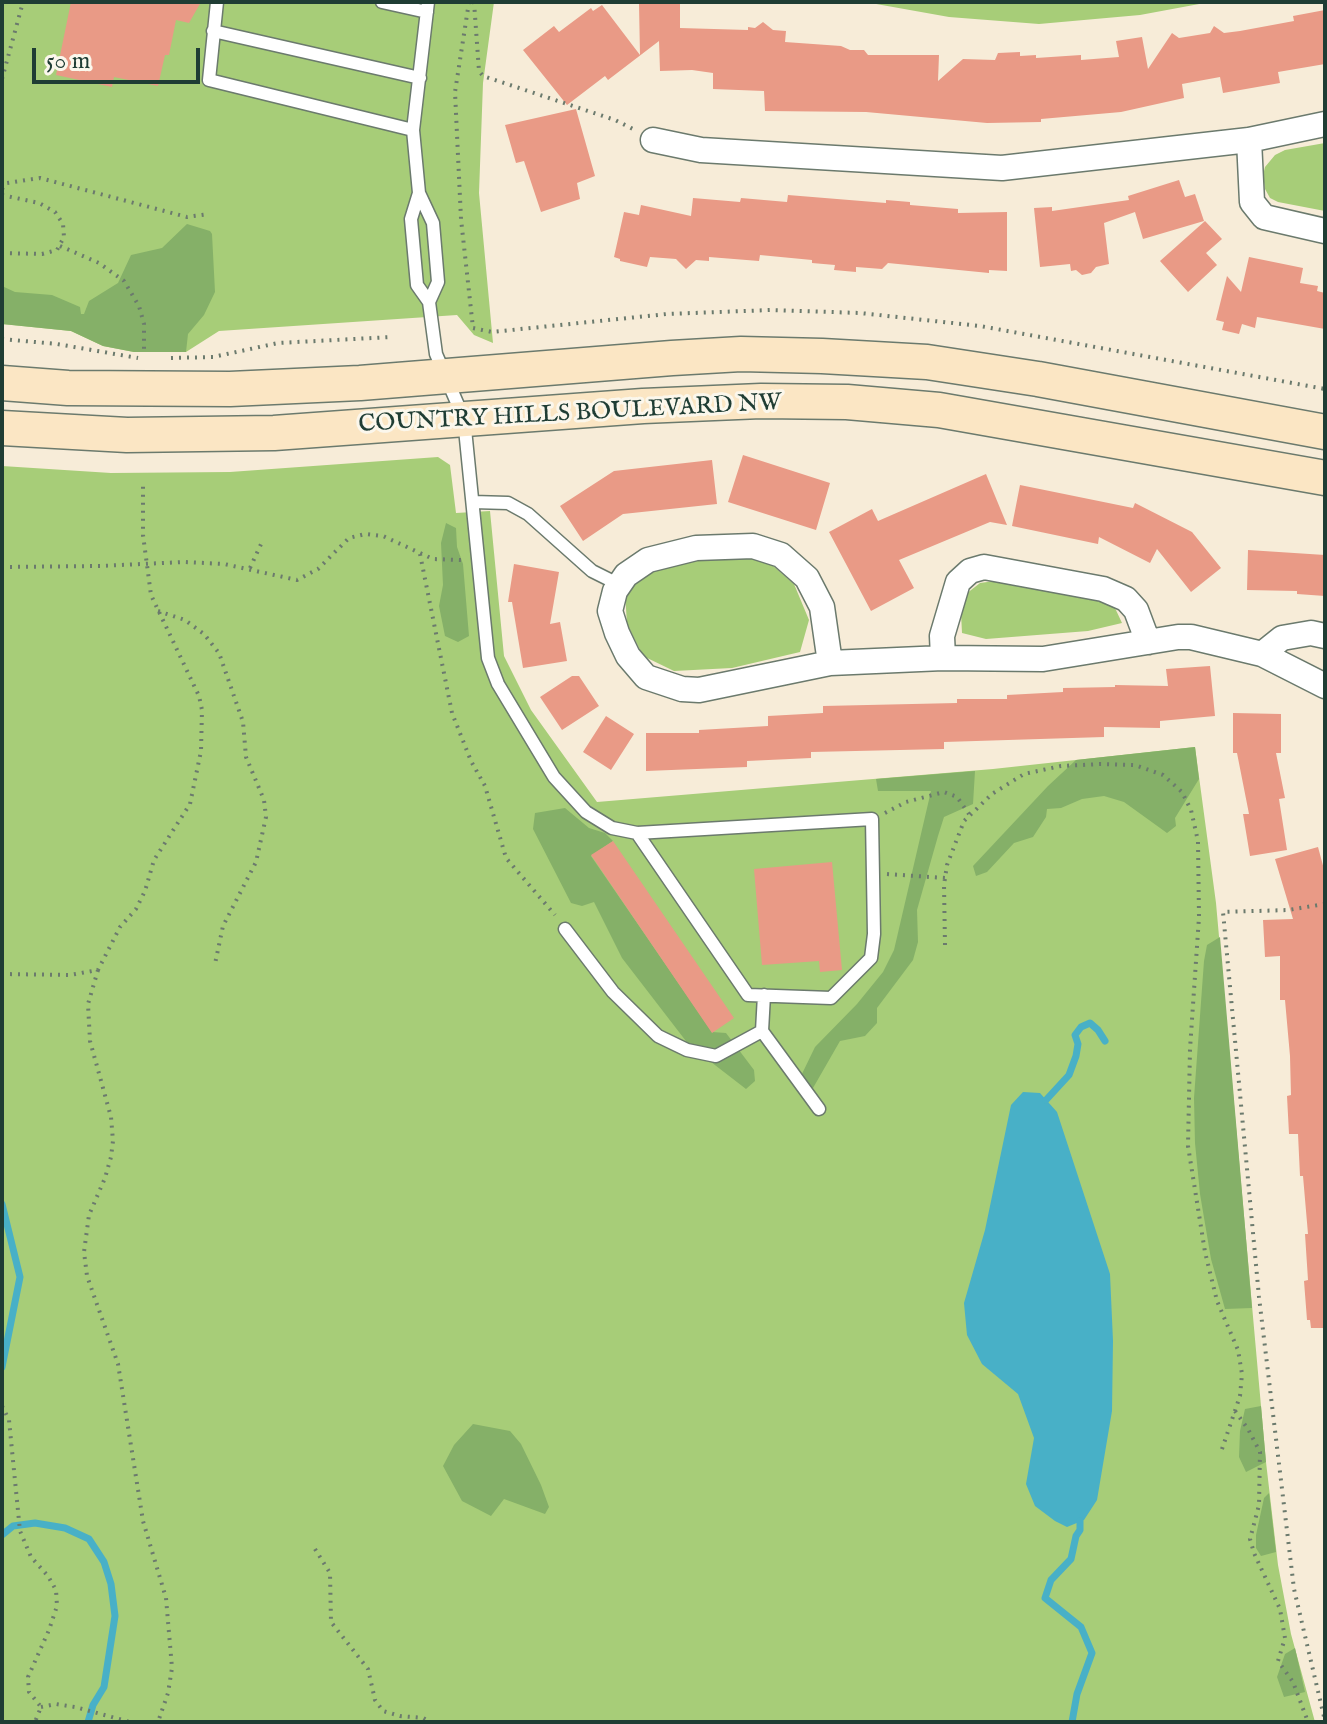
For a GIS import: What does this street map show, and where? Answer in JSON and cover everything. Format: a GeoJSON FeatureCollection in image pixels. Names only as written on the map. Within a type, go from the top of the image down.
{"type":"FeatureCollection","features":[{"type":"Feature","properties":{"kind":"main road","name":"COUNTRY HILLS BOULEVARD NW"},"geometry":{"type":"LineString","coordinates":[[2,383],[68,388],[230,389],[447,377],[686,357],[822,356],[927,362],[1325,432]]}},
{"type":"Feature","properties":{"kind":"main road","name":"COUNTRY HILLS BOULEVARD NW"},"geometry":{"type":"LineString","coordinates":[[2,428],[127,435],[274,433],[643,406],[761,401],[847,402],[999,419],[1325,478]]}},
{"type":"Feature","properties":{"kind":"street"},"geometry":{"type":"LineString","coordinates":[[653,140],[701,150],[1002,168],[1249,140],[1325,124]]}},
{"type":"Feature","properties":{"kind":"street"},"geometry":{"type":"LineString","coordinates":[[1249,140],[1252,202],[1264,217],[1325,231]]}},
{"type":"Feature","properties":{"kind":"street"},"geometry":{"type":"LineString","coordinates":[[830,663],[822,607],[807,578],[781,555],[753,546],[696,548],[648,560],[618,584],[610,611],[628,656],[646,677],[667,685],[699,690],[830,663],[943,658],[1043,659],[1191,637],[1262,654],[1325,686]]}},
{"type":"Feature","properties":{"kind":"street"},"geometry":{"type":"LineString","coordinates":[[943,658],[942,636],[958,582],[970,571],[984,567],[1103,589],[1126,599],[1136,610],[1148,642]]}},
{"type":"Feature","properties":{"kind":"street"},"geometry":{"type":"LineString","coordinates":[[1262,654],[1282,638],[1311,633],[1325,636]]}},
{"type":"Feature","properties":{"kind":"lane"},"geometry":{"type":"LineString","coordinates":[[217,2],[209,80],[413,130]]}},
{"type":"Feature","properties":{"kind":"lane"},"geometry":{"type":"LineString","coordinates":[[382,2],[428,7],[413,130],[419,193],[433,223],[438,282],[429,302]]}},
{"type":"Feature","properties":{"kind":"lane"},"geometry":{"type":"LineString","coordinates":[[213,31],[420,78]]}},
{"type":"Feature","properties":{"kind":"lane"},"geometry":{"type":"LineString","coordinates":[[419,193],[411,219],[417,285],[429,302],[436,354],[464,419],[488,658],[498,684],[554,777],[586,812],[612,828],[637,833],[872,819],[874,934],[871,958],[831,998],[748,995],[637,833]]}},
{"type":"Feature","properties":{"kind":"lane"},"geometry":{"type":"LineString","coordinates":[[473,502],[508,503],[528,514],[592,571],[618,584]]}},
{"type":"Feature","properties":{"kind":"lane"},"geometry":{"type":"LineString","coordinates":[[565,929],[613,992],[658,1036],[687,1050],[716,1056],[762,1031]]}},
{"type":"Feature","properties":{"kind":"lane"},"geometry":{"type":"LineString","coordinates":[[764,995],[762,1031],[819,1109]]}},
{"type":"Feature","properties":{"kind":"path"},"geometry":{"type":"LineString","coordinates":[[2,79],[23,2]]}},
{"type":"Feature","properties":{"kind":"path"},"geometry":{"type":"LineString","coordinates":[[472,2],[479,71],[483,76],[615,120],[653,140]]}},
{"type":"Feature","properties":{"kind":"path"},"geometry":{"type":"LineString","coordinates":[[472,2],[455,92],[461,219],[473,328]]}},
{"type":"Feature","properties":{"kind":"path"},"geometry":{"type":"LineString","coordinates":[[2,189],[7,183],[40,178],[187,217],[209,214]]}},
{"type":"Feature","properties":{"kind":"path"},"geometry":{"type":"LineString","coordinates":[[2,195],[39,203],[55,212],[63,224],[64,237],[57,250],[42,254],[2,253]]}},
{"type":"Feature","properties":{"kind":"path"},"geometry":{"type":"LineString","coordinates":[[60,246],[99,263],[124,281],[142,315],[144,349]]}},
{"type":"Feature","properties":{"kind":"path"},"geometry":{"type":"LineString","coordinates":[[157,359],[213,357],[278,343],[392,337]]}},
{"type":"Feature","properties":{"kind":"path"},"geometry":{"type":"LineString","coordinates":[[2,339],[57,344],[143,359]]}},
{"type":"Feature","properties":{"kind":"path"},"geometry":{"type":"LineString","coordinates":[[143,483],[143,535],[151,595],[199,696],[203,725],[190,804],[154,860],[136,909],[120,927],[98,970],[88,1004],[90,1041],[111,1117],[113,1141],[105,1178],[89,1215],[84,1252],[87,1276],[118,1364],[143,1521],[166,1598],[172,1668],[168,1693],[158,1722]]}},
{"type":"Feature","properties":{"kind":"path"},"geometry":{"type":"LineString","coordinates":[[2,567],[224,564],[297,580],[318,569],[349,538],[365,534],[383,536],[433,559],[455,561],[477,558]]}},
{"type":"Feature","properties":{"kind":"path"},"geometry":{"type":"LineString","coordinates":[[250,568],[262,542]]}},
{"type":"Feature","properties":{"kind":"path"},"geometry":{"type":"LineString","coordinates":[[420,554],[452,713],[471,761],[485,786],[506,858],[521,878],[540,895],[565,929]]}},
{"type":"Feature","properties":{"kind":"path"},"geometry":{"type":"LineString","coordinates":[[158,611],[185,620],[204,634],[219,653],[243,722],[246,757],[264,800],[266,817],[256,862],[223,926],[215,964]]}},
{"type":"Feature","properties":{"kind":"path"},"geometry":{"type":"LineString","coordinates":[[945,945],[945,878],[958,835],[969,814],[992,794],[1024,774],[1061,766],[1101,764],[1135,765],[1163,775],[1182,792],[1191,810],[1198,841],[1199,917],[1190,1049],[1188,1146],[1205,1252],[1217,1301],[1238,1350],[1242,1374],[1240,1396],[1221,1452]]}},
{"type":"Feature","properties":{"kind":"path"},"geometry":{"type":"LineString","coordinates":[[872,819],[906,802],[944,792],[957,797],[969,814]]}},
{"type":"Feature","properties":{"kind":"path"},"geometry":{"type":"LineString","coordinates":[[873,874],[945,878]]}},
{"type":"Feature","properties":{"kind":"path"},"geometry":{"type":"LineString","coordinates":[[1325,904],[1288,910],[1223,912],[1259,1297],[1294,1589],[1325,1721]]}},
{"type":"Feature","properties":{"kind":"path"},"geometry":{"type":"LineString","coordinates":[[2,974],[70,975],[98,970]]}},
{"type":"Feature","properties":{"kind":"path"},"geometry":{"type":"LineString","coordinates":[[2,1406],[9,1420],[20,1531],[31,1557],[56,1590],[57,1606],[28,1677],[29,1692],[41,1707]]}},
{"type":"Feature","properties":{"kind":"path"},"geometry":{"type":"LineString","coordinates":[[1235,1411],[1260,1452],[1259,1505],[1250,1539],[1280,1609],[1285,1638],[1278,1661],[1293,1682],[1308,1722]]}},
{"type":"Feature","properties":{"kind":"path"},"geometry":{"type":"LineString","coordinates":[[315,1549],[330,1573],[331,1622],[368,1669],[375,1700],[383,1711],[430,1722]]}},
{"type":"Feature","properties":{"kind":"path"},"geometry":{"type":"LineString","coordinates":[[41,1707],[56,1704],[77,1707],[130,1722]]}},
{"type":"Feature","properties":{"kind":"path"},"geometry":{"type":"LineString","coordinates":[[35,1722],[41,1707]]}},
{"type":"Feature","properties":{"kind":"green space"},"geometry":{"type":"Polygon","coordinates":[[[2,2],[494,2],[483,83],[479,193],[493,343],[474,335],[457,315],[219,331],[186,352],[134,352],[103,346],[71,331],[2,324],[2,2]]]}},
{"type":"Feature","properties":{"kind":"green space"},"geometry":{"type":"Polygon","coordinates":[[[865,2],[1210,2],[1140,15],[1039,24],[949,17],[865,2]]]}},
{"type":"Feature","properties":{"kind":"green space"},"geometry":{"type":"Polygon","coordinates":[[[1325,143],[1325,211],[1270,198],[1263,175],[1265,167],[1275,155],[1285,150],[1325,143]]]}},
{"type":"Feature","properties":{"kind":"green space"},"geometry":{"type":"Polygon","coordinates":[[[187,224],[212,234],[215,292],[204,315],[188,334],[186,352],[134,352],[103,346],[71,331],[2,324],[2,286],[15,292],[52,295],[80,307],[81,314],[84,314],[89,301],[118,283],[131,255],[162,248],[187,224]]]}},
{"type":"Feature","properties":{"kind":"green space"},"geometry":{"type":"Polygon","coordinates":[[[438,457],[450,465],[456,513],[490,511],[504,656],[531,710],[597,802],[993,769],[1195,747],[1216,903],[1278,1565],[1291,1634],[1315,1722],[2,1722],[2,466],[111,473],[230,472],[438,457]]]}},
{"type":"Feature","properties":{"kind":"green space"},"geometry":{"type":"Polygon","coordinates":[[[446,523],[456,528],[457,547],[463,564],[469,636],[458,642],[445,636],[439,606],[443,585],[441,543],[446,523]]]}},
{"type":"Feature","properties":{"kind":"green space"},"geometry":{"type":"Polygon","coordinates":[[[728,554],[763,557],[794,584],[809,620],[800,652],[732,668],[674,671],[643,656],[627,624],[625,593],[646,572],[728,554]]]}},
{"type":"Feature","properties":{"kind":"green space"},"geometry":{"type":"Polygon","coordinates":[[[1002,580],[1086,596],[1115,608],[1122,623],[1088,631],[986,639],[962,633],[961,613],[966,594],[980,583],[1002,580]]]}},
{"type":"Feature","properties":{"kind":"green space"},"geometry":{"type":"Polygon","coordinates":[[[1195,747],[1199,779],[1175,818],[1176,826],[1167,833],[1124,802],[1104,796],[1082,799],[1061,808],[1047,809],[1046,817],[1033,837],[1014,843],[987,872],[976,876],[973,866],[1076,760],[1195,747]]]}},
{"type":"Feature","properties":{"kind":"green space"},"geometry":{"type":"Polygon","coordinates":[[[975,771],[973,804],[944,817],[917,910],[918,942],[913,960],[877,1008],[877,1023],[865,1036],[840,1041],[813,1088],[805,1087],[800,1078],[815,1047],[857,1004],[883,972],[894,950],[931,791],[878,791],[876,779],[975,771]]]}},
{"type":"Feature","properties":{"kind":"green space"},"geometry":{"type":"Polygon","coordinates":[[[565,808],[589,828],[605,833],[613,841],[591,856],[712,1032],[726,1033],[754,1070],[755,1081],[746,1089],[689,1045],[622,958],[594,902],[582,906],[571,903],[533,829],[535,813],[565,808]]]}},
{"type":"Feature","properties":{"kind":"green space"},"geometry":{"type":"Polygon","coordinates":[[[1220,937],[1252,1308],[1225,1309],[1211,1259],[1195,1143],[1194,1098],[1204,961],[1207,945],[1220,937]]]}},
{"type":"Feature","properties":{"kind":"green space"},"geometry":{"type":"Polygon","coordinates":[[[1261,1406],[1266,1462],[1246,1472],[1239,1457],[1245,1409],[1261,1406]]]}},
{"type":"Feature","properties":{"kind":"green space"},"geometry":{"type":"Polygon","coordinates":[[[473,1424],[510,1431],[521,1444],[549,1507],[545,1514],[504,1499],[491,1516],[462,1501],[443,1466],[454,1445],[473,1424]]]}},
{"type":"Feature","properties":{"kind":"green space"},"geometry":{"type":"Polygon","coordinates":[[[1269,1493],[1276,1552],[1261,1556],[1256,1548],[1256,1535],[1264,1498],[1269,1493]]]}},
{"type":"Feature","properties":{"kind":"green space"},"geometry":{"type":"Polygon","coordinates":[[[1295,1648],[1305,1692],[1284,1697],[1277,1677],[1285,1654],[1295,1648]]]}},
{"type":"Feature","properties":{"kind":"water"},"geometry":{"type":"Polygon","coordinates":[[[1023,1092],[1040,1093],[1057,1112],[1110,1274],[1112,1411],[1097,1500],[1084,1520],[1067,1527],[1035,1506],[1026,1484],[1034,1438],[1018,1394],[982,1364],[967,1335],[964,1303],[985,1230],[1011,1105],[1023,1092]]]}},
{"type":"Feature","properties":{"kind":"building"},"geometry":{"type":"Polygon","coordinates":[[[71,2],[201,2],[189,23],[176,20],[169,55],[165,55],[158,86],[114,77],[112,87],[56,75],[71,2]]]}},
{"type":"Feature","properties":{"kind":"building"},"geometry":{"type":"Polygon","coordinates":[[[639,4],[680,4],[680,28],[748,30],[748,27],[755,28],[763,22],[773,30],[786,31],[785,42],[841,46],[864,50],[868,55],[939,55],[938,81],[963,59],[995,60],[998,53],[1020,52],[1020,56],[1036,55],[1036,58],[1081,55],[1081,60],[1119,57],[1116,41],[1142,37],[1148,69],[1172,33],[1179,38],[1210,33],[1214,26],[1224,33],[1240,31],[1294,21],[1293,16],[1325,10],[1325,64],[1278,72],[1280,83],[1223,93],[1220,77],[1182,84],[1184,98],[1121,112],[1041,119],[1041,122],[987,123],[866,112],[765,111],[764,91],[713,89],[713,73],[660,71],[659,41],[608,80],[605,76],[567,105],[523,50],[554,26],[559,32],[591,8],[593,11],[602,5],[640,55],[639,4]]]}},
{"type":"Feature","properties":{"kind":"building"},"geometry":{"type":"Polygon","coordinates":[[[576,109],[595,176],[577,183],[580,199],[541,212],[524,161],[516,163],[505,125],[576,109]]]}},
{"type":"Feature","properties":{"kind":"building"},"geometry":{"type":"Polygon","coordinates":[[[1179,180],[1185,197],[1195,194],[1204,221],[1143,239],[1135,212],[1104,223],[1109,264],[1082,275],[1076,270],[1071,271],[1070,264],[1040,267],[1034,208],[1052,207],[1052,211],[1129,200],[1128,196],[1179,180]]]}},
{"type":"Feature","properties":{"kind":"building"},"geometry":{"type":"Polygon","coordinates":[[[788,195],[910,202],[910,205],[958,209],[958,213],[1007,212],[1007,271],[989,270],[989,273],[888,263],[882,269],[856,267],[856,272],[834,270],[835,265],[812,263],[812,260],[760,255],[759,261],[709,257],[709,261],[696,260],[686,269],[676,259],[650,257],[647,267],[614,257],[624,212],[639,215],[641,205],[691,216],[693,198],[787,202],[788,195]]]}},
{"type":"Feature","properties":{"kind":"building"},"geometry":{"type":"Polygon","coordinates":[[[1205,221],[1222,239],[1206,253],[1217,265],[1188,292],[1160,261],[1205,221]]]}},
{"type":"Feature","properties":{"kind":"building"},"geometry":{"type":"Polygon","coordinates":[[[1249,257],[1303,268],[1300,283],[1318,286],[1317,291],[1325,293],[1325,329],[1257,317],[1255,328],[1242,324],[1239,334],[1222,330],[1224,322],[1216,320],[1227,276],[1241,292],[1249,257]]]}},
{"type":"Feature","properties":{"kind":"building"},"geometry":{"type":"Polygon","coordinates":[[[743,455],[830,483],[816,530],[728,502],[743,455]]]}},
{"type":"Feature","properties":{"kind":"building"},"geometry":{"type":"Polygon","coordinates":[[[712,460],[717,504],[623,514],[583,541],[560,506],[614,471],[712,460]]]}},
{"type":"Feature","properties":{"kind":"building"},"geometry":{"type":"Polygon","coordinates":[[[986,474],[1007,525],[990,522],[899,560],[914,588],[871,611],[829,532],[872,509],[878,521],[986,474]]]}},
{"type":"Feature","properties":{"kind":"building"},"geometry":{"type":"Polygon","coordinates":[[[1020,485],[1133,508],[1135,503],[1192,532],[1221,568],[1191,592],[1157,549],[1150,563],[1099,537],[1098,544],[1012,526],[1020,485]]]}},
{"type":"Feature","properties":{"kind":"building"},"geometry":{"type":"Polygon","coordinates":[[[1248,550],[1325,555],[1325,596],[1297,594],[1297,591],[1247,590],[1248,550]]]}},
{"type":"Feature","properties":{"kind":"building"},"geometry":{"type":"Polygon","coordinates":[[[514,564],[559,572],[550,624],[560,622],[567,661],[523,668],[512,602],[508,602],[514,564]]]}},
{"type":"Feature","properties":{"kind":"building"},"geometry":{"type":"Polygon","coordinates":[[[1210,666],[1215,716],[1160,721],[1160,728],[1104,727],[1104,737],[944,742],[944,749],[811,752],[811,758],[747,761],[747,767],[646,771],[646,733],[699,733],[699,730],[768,726],[768,716],[823,713],[823,706],[957,703],[957,699],[1007,699],[1007,695],[1063,692],[1063,688],[1168,686],[1166,669],[1210,666]]]}},
{"type":"Feature","properties":{"kind":"building"},"geometry":{"type":"Polygon","coordinates":[[[572,676],[579,676],[599,706],[562,730],[540,697],[572,676]]]}},
{"type":"Feature","properties":{"kind":"building"},"geometry":{"type":"Polygon","coordinates":[[[1233,713],[1281,714],[1281,753],[1276,753],[1285,798],[1279,799],[1287,850],[1250,856],[1243,814],[1249,814],[1237,753],[1233,753],[1233,713]]]}},
{"type":"Feature","properties":{"kind":"building"},"geometry":{"type":"Polygon","coordinates":[[[606,716],[634,734],[611,770],[583,752],[606,716]]]}},
{"type":"Feature","properties":{"kind":"building"},"geometry":{"type":"Polygon","coordinates":[[[613,841],[734,1018],[712,1033],[591,855],[613,841]]]}},
{"type":"Feature","properties":{"kind":"building"},"geometry":{"type":"Polygon","coordinates":[[[1318,847],[1325,873],[1325,1328],[1311,1328],[1310,1320],[1307,1320],[1304,1281],[1308,1280],[1305,1234],[1308,1234],[1303,1176],[1300,1176],[1298,1134],[1289,1134],[1287,1096],[1291,1095],[1290,1056],[1285,1000],[1280,1000],[1280,956],[1265,957],[1263,920],[1293,919],[1275,859],[1318,847]]]}},
{"type":"Feature","properties":{"kind":"building"},"geometry":{"type":"Polygon","coordinates":[[[832,862],[842,970],[820,972],[819,961],[762,965],[754,869],[832,862]]]}},
{"type":"Feature","properties":{"kind":"waterway"},"geometry":{"type":"LineString","coordinates":[[1046,1100],[1069,1075],[1078,1044],[1075,1035],[1081,1027],[1090,1023],[1105,1041]]}},
{"type":"Feature","properties":{"kind":"waterway"},"geometry":{"type":"LineString","coordinates":[[2,1204],[20,1277],[2,1367]]}},
{"type":"Feature","properties":{"kind":"waterway"},"geometry":{"type":"LineString","coordinates":[[1072,1722],[1077,1694],[1092,1653],[1081,1627],[1045,1598],[1051,1580],[1071,1559],[1080,1521]]}},
{"type":"Feature","properties":{"kind":"waterway"},"geometry":{"type":"LineString","coordinates":[[2,1535],[13,1526],[35,1523],[65,1528],[89,1539],[104,1562],[111,1584],[115,1616],[104,1687],[93,1705],[88,1722]]}}]}
